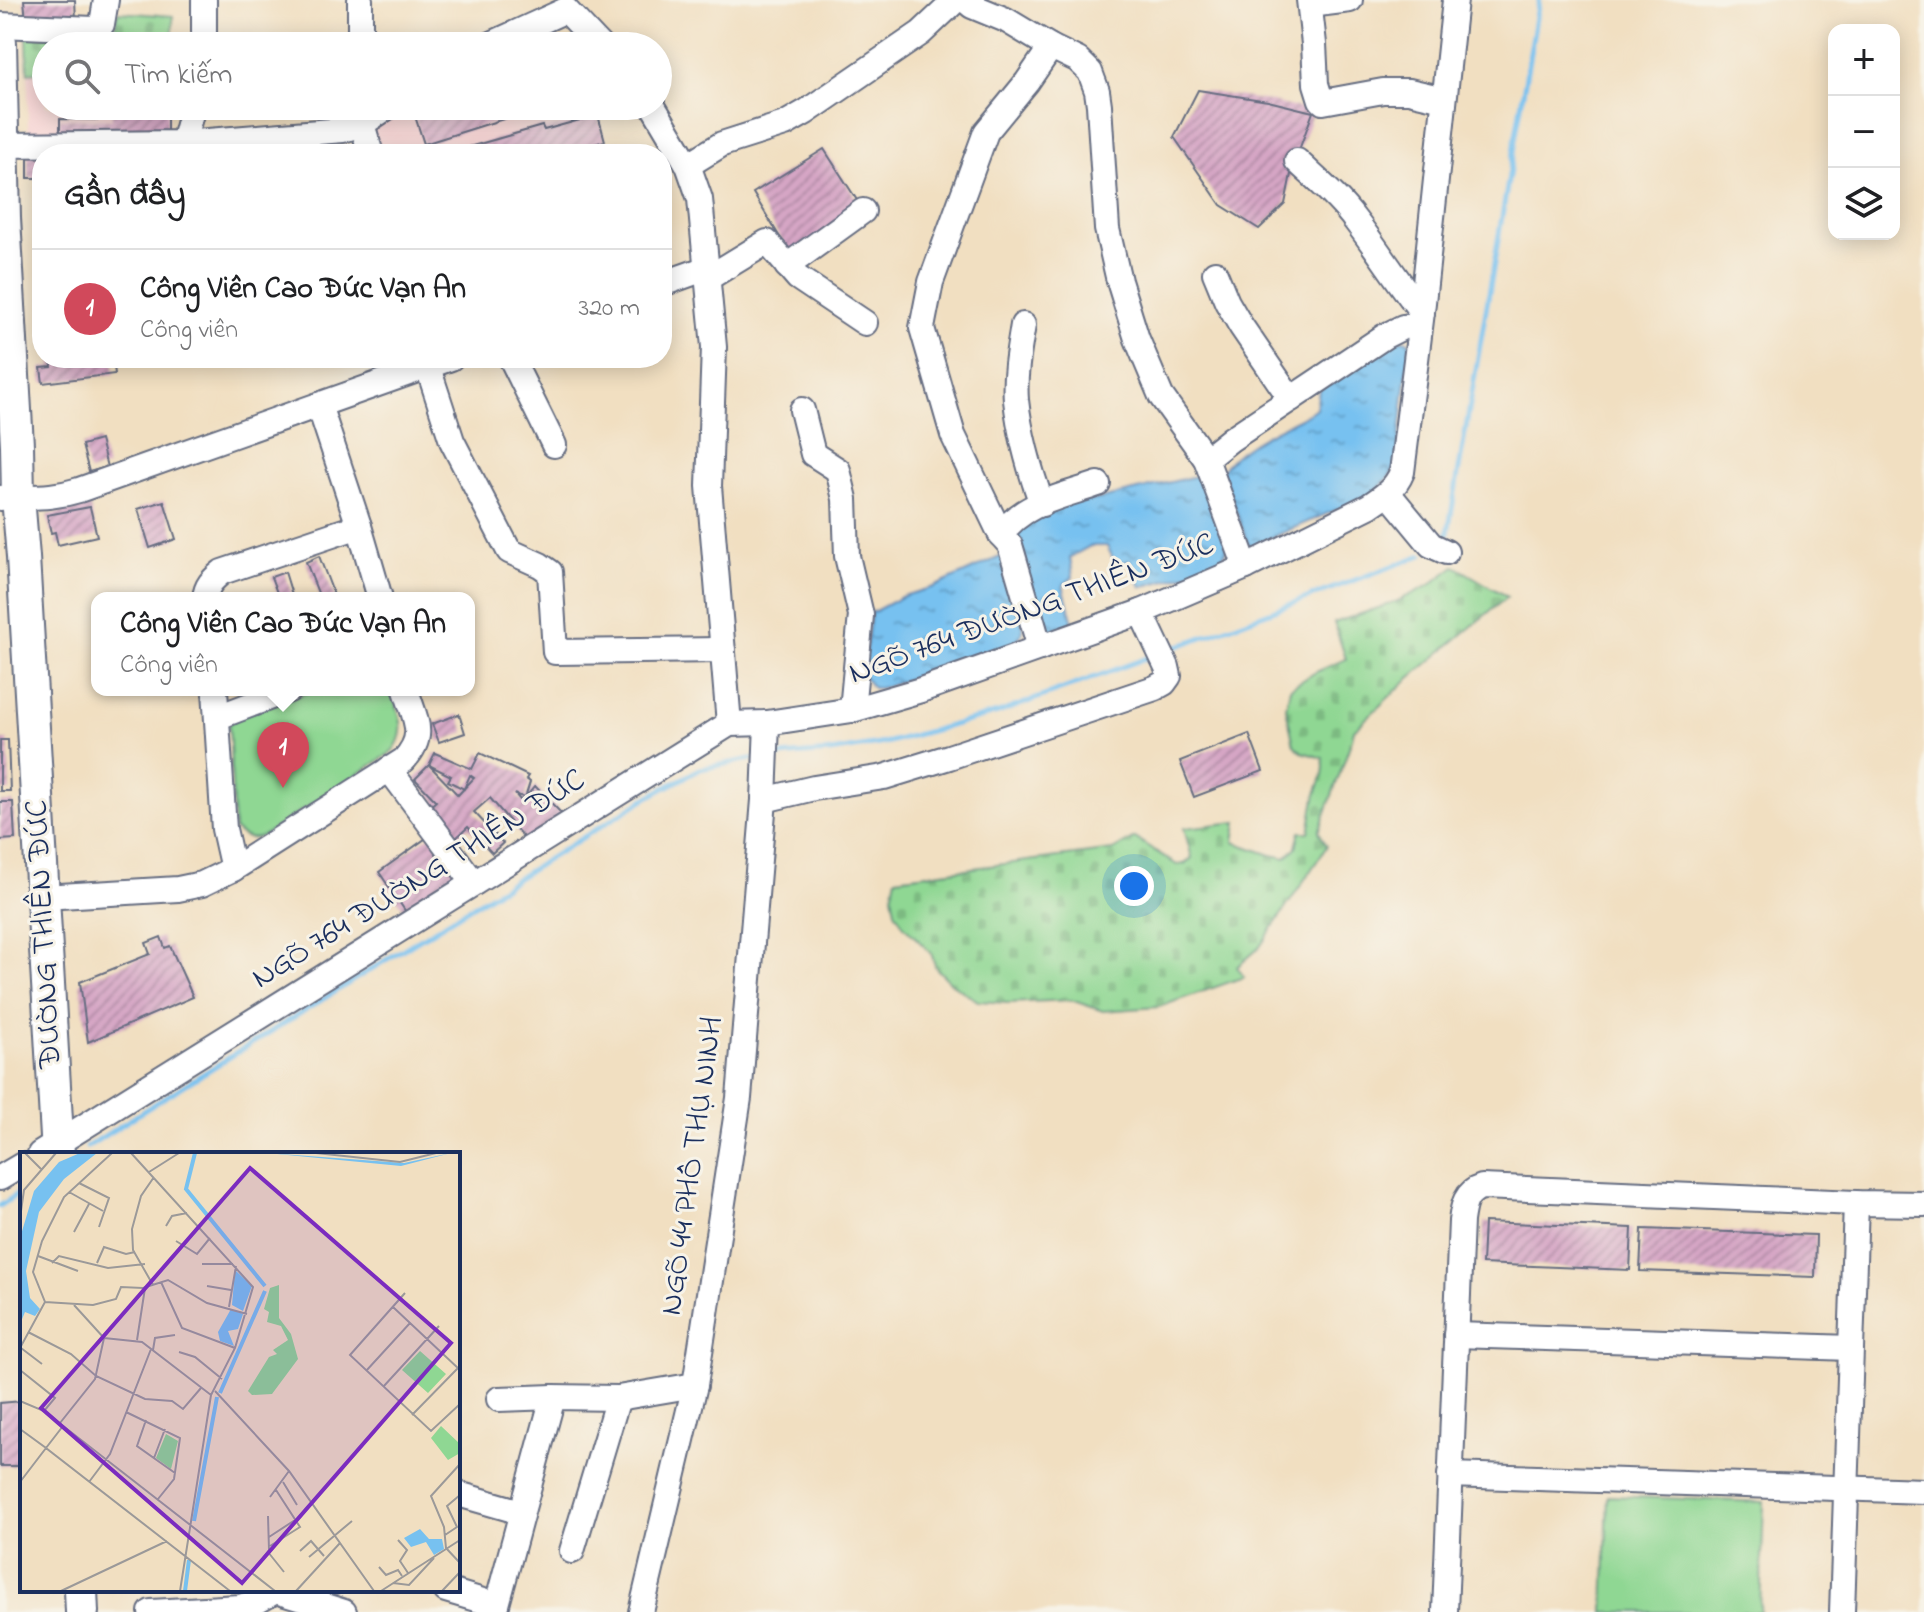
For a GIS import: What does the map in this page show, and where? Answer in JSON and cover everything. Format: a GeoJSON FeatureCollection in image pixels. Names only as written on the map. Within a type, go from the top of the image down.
{"type":"FeatureCollection","features":[{"type":"Feature","properties":{"kind":"main road","name":"ĐƯỜNG THIÊN ĐỨC"},"geometry":{"type":"LineString","coordinates":[[0,43],[9,497],[23,543],[43,897],[52,1150]]}},
{"type":"Feature","properties":{"kind":"main road"},"geometry":{"type":"LineString","coordinates":[[81,1592],[82,1612]]}},
{"type":"Feature","properties":{"kind":"street"},"geometry":{"type":"LineString","coordinates":[[0,25],[94,29],[102,24],[106,0]]}},
{"type":"Feature","properties":{"kind":"street"},"geometry":{"type":"LineString","coordinates":[[204,0],[204,32]]}},
{"type":"Feature","properties":{"kind":"street"},"geometry":{"type":"LineString","coordinates":[[360,0],[360,32]]}},
{"type":"Feature","properties":{"kind":"street"},"geometry":{"type":"LineString","coordinates":[[688,165],[722,144],[777,127],[806,112],[921,33],[956,0]]}},
{"type":"Feature","properties":{"kind":"street"},"geometry":{"type":"LineString","coordinates":[[965,0],[972,6],[1011,10],[1051,47],[1078,60],[1090,72],[1099,105],[1107,229],[1137,339],[1161,396],[1206,459],[1246,567]]}},
{"type":"Feature","properties":{"kind":"street"},"geometry":{"type":"LineString","coordinates":[[1350,0],[1309,3],[1316,84],[1321,100],[1383,91],[1409,91],[1444,99]]}},
{"type":"Feature","properties":{"kind":"street"},"geometry":{"type":"LineString","coordinates":[[1446,552],[1431,545],[1388,493],[1395,487],[1402,472],[1455,0]]}},
{"type":"Feature","properties":{"kind":"street"},"geometry":{"type":"LineString","coordinates":[[514,32],[567,5],[589,32]]}},
{"type":"Feature","properties":{"kind":"street"},"geometry":{"type":"LineString","coordinates":[[1040,648],[1010,545],[1001,535],[953,435],[922,328],[931,282],[986,132],[1051,47]]}},
{"type":"Feature","properties":{"kind":"street"},"geometry":{"type":"LineString","coordinates":[[186,144],[190,120]]}},
{"type":"Feature","properties":{"kind":"street"},"geometry":{"type":"LineString","coordinates":[[227,144],[343,130],[356,120]]}},
{"type":"Feature","properties":{"kind":"street"},"geometry":{"type":"LineString","coordinates":[[363,120],[369,144]]}},
{"type":"Feature","properties":{"kind":"street"},"geometry":{"type":"LineString","coordinates":[[661,120],[688,165],[700,199],[714,347],[709,486],[729,724]]}},
{"type":"Feature","properties":{"kind":"street"},"geometry":{"type":"LineString","coordinates":[[2,161],[32,158]]}},
{"type":"Feature","properties":{"kind":"street"},"geometry":{"type":"LineString","coordinates":[[1297,161],[1329,190],[1354,219],[1421,319]]}},
{"type":"Feature","properties":{"kind":"street"},"geometry":{"type":"LineString","coordinates":[[787,266],[863,211]]}},
{"type":"Feature","properties":{"kind":"street"},"geometry":{"type":"LineString","coordinates":[[672,282],[707,273],[767,242],[798,278],[865,323]]}},
{"type":"Feature","properties":{"kind":"street"},"geometry":{"type":"LineString","coordinates":[[1215,273],[1241,326],[1291,399]]}},
{"type":"Feature","properties":{"kind":"street"},"geometry":{"type":"LineString","coordinates":[[1206,459],[1214,450],[1385,336],[1421,319]]}},
{"type":"Feature","properties":{"kind":"street"},"geometry":{"type":"LineString","coordinates":[[1023,325],[1017,358],[1016,399],[1030,473],[1042,504]]}},
{"type":"Feature","properties":{"kind":"street"},"geometry":{"type":"LineString","coordinates":[[9,497],[46,497],[69,493],[319,405],[411,368]]}},
{"type":"Feature","properties":{"kind":"street"},"geometry":{"type":"LineString","coordinates":[[428,368],[452,441],[509,551],[550,572],[555,652],[723,650]]}},
{"type":"Feature","properties":{"kind":"street"},"geometry":{"type":"LineString","coordinates":[[516,368],[554,445]]}},
{"type":"Feature","properties":{"kind":"street"},"geometry":{"type":"LineString","coordinates":[[319,405],[378,592]]}},
{"type":"Feature","properties":{"kind":"street"},"geometry":{"type":"LineString","coordinates":[[802,410],[813,454],[838,470],[845,499],[847,556],[861,615],[852,710]]}},
{"type":"Feature","properties":{"kind":"street"},"geometry":{"type":"LineString","coordinates":[[1001,535],[1018,515],[1098,484]]}},
{"type":"Feature","properties":{"kind":"street","name":"NGÕ 764 ĐƯỜNG THIÊN ĐỨC"},"geometry":{"type":"LineString","coordinates":[[52,1150],[729,724],[767,723],[852,710],[921,690],[1141,612],[1246,567],[1369,506],[1388,493]]}},
{"type":"Feature","properties":{"kind":"street"},"geometry":{"type":"LineString","coordinates":[[206,592],[211,581],[222,572],[359,526]]}},
{"type":"Feature","properties":{"kind":"street"},"geometry":{"type":"LineString","coordinates":[[764,800],[884,777],[1155,688],[1169,676],[1141,612]]}},
{"type":"Feature","properties":{"kind":"street"},"geometry":{"type":"LineString","coordinates":[[216,696],[224,829],[233,869]]}},
{"type":"Feature","properties":{"kind":"street"},"geometry":{"type":"LineString","coordinates":[[218,717],[273,696]]}},
{"type":"Feature","properties":{"kind":"street"},"geometry":{"type":"LineString","coordinates":[[43,897],[178,889],[202,884],[233,869],[404,760],[414,750],[418,739],[408,696]]}},
{"type":"Feature","properties":{"kind":"street","name":"NGÕ 44 PHỐ THỤ NINH"},"geometry":{"type":"LineString","coordinates":[[641,1612],[695,1385],[739,1098],[764,800],[767,723]]}},
{"type":"Feature","properties":{"kind":"street"},"geometry":{"type":"LineString","coordinates":[[389,769],[474,883]]}},
{"type":"Feature","properties":{"kind":"street"},"geometry":{"type":"LineString","coordinates":[[0,1178],[20,1166]]}},
{"type":"Feature","properties":{"kind":"street"},"geometry":{"type":"LineString","coordinates":[[1445,1612],[1461,1221],[1466,1199],[1476,1188],[1924,1204]]}},
{"type":"Feature","properties":{"kind":"street"},"geometry":{"type":"LineString","coordinates":[[1842,1612],[1856,1203]]}},
{"type":"Feature","properties":{"kind":"street"},"geometry":{"type":"LineString","coordinates":[[1456,1335],[1851,1348]]}},
{"type":"Feature","properties":{"kind":"street"},"geometry":{"type":"LineString","coordinates":[[499,1399],[618,1398],[695,1385]]}},
{"type":"Feature","properties":{"kind":"street"},"geometry":{"type":"LineString","coordinates":[[451,1592],[495,1608],[553,1397]]}},
{"type":"Feature","properties":{"kind":"street"},"geometry":{"type":"LineString","coordinates":[[572,1551],[618,1398]]}},
{"type":"Feature","properties":{"kind":"street"},"geometry":{"type":"LineString","coordinates":[[1450,1475],[1924,1491]]}},
{"type":"Feature","properties":{"kind":"street"},"geometry":{"type":"LineString","coordinates":[[460,1495],[521,1512]]}},
{"type":"Feature","properties":{"kind":"street"},"geometry":{"type":"LineString","coordinates":[[151,1612],[240,1610],[274,1592]]}},
{"type":"Feature","properties":{"kind":"street"},"geometry":{"type":"LineString","coordinates":[[283,1592],[344,1612]]}},
{"type":"Feature","properties":{"kind":"shaded area"},"geometry":{"type":"Polygon","coordinates":[[[28,73],[32,73],[32,120],[169,120],[167,136],[28,141],[28,73]]]}},
{"type":"Feature","properties":{"kind":"shaded area"},"geometry":{"type":"Polygon","coordinates":[[[374,120],[541,120],[542,123],[597,120],[605,144],[373,144],[370,123],[374,120]]]}},
{"type":"Feature","properties":{"kind":"green space"},"geometry":{"type":"Polygon","coordinates":[[[118,12],[173,16],[173,32],[113,32],[118,12]]]}},
{"type":"Feature","properties":{"kind":"green space"},"geometry":{"type":"Polygon","coordinates":[[[27,36],[32,36],[32,73],[28,73],[27,36]]]}},
{"type":"Feature","properties":{"kind":"green space"},"geometry":{"type":"Polygon","coordinates":[[[1455,566],[1507,597],[1404,683],[1354,730],[1319,832],[1327,846],[1259,948],[1237,967],[1244,977],[1159,1007],[1103,1011],[1071,1000],[978,1001],[952,984],[936,968],[931,953],[904,926],[895,911],[892,895],[896,878],[1113,850],[1135,838],[1177,865],[1184,864],[1192,858],[1184,828],[1237,822],[1234,842],[1286,858],[1296,847],[1300,832],[1309,832],[1324,767],[1323,758],[1302,752],[1294,745],[1286,708],[1290,688],[1346,659],[1334,623],[1396,602],[1430,585],[1455,566]]]}},
{"type":"Feature","properties":{"kind":"green space"},"geometry":{"type":"Polygon","coordinates":[[[297,696],[393,696],[401,729],[392,752],[264,835],[252,839],[234,829],[229,724],[243,715],[297,696]]]}},
{"type":"Feature","properties":{"kind":"green space"},"geometry":{"type":"Polygon","coordinates":[[[1608,1496],[1764,1502],[1760,1612],[1604,1612],[1608,1496]]]}},
{"type":"Feature","properties":{"kind":"water"},"geometry":{"type":"Polygon","coordinates":[[[1398,340],[1410,343],[1396,468],[1375,493],[1252,546],[1248,544],[1222,471],[1249,446],[1316,408],[1319,390],[1398,340]]]}},
{"type":"Feature","properties":{"kind":"water"},"geometry":{"type":"Polygon","coordinates":[[[1203,476],[1227,548],[1221,561],[1213,567],[1141,587],[1130,560],[1116,564],[1107,546],[1090,546],[1070,557],[1073,577],[1063,585],[1073,623],[1045,632],[1014,547],[1016,528],[1050,507],[1105,498],[1203,476]]]}},
{"type":"Feature","properties":{"kind":"water"},"geometry":{"type":"Polygon","coordinates":[[[1005,557],[1023,626],[1013,645],[873,688],[862,675],[871,613],[903,596],[934,587],[1005,557]]]}},
{"type":"Feature","properties":{"kind":"building"},"geometry":{"type":"Polygon","coordinates":[[[24,0],[75,0],[76,20],[26,20],[24,0]]]}},
{"type":"Feature","properties":{"kind":"building"},"geometry":{"type":"Polygon","coordinates":[[[1198,90],[1313,112],[1292,169],[1285,204],[1259,229],[1221,205],[1174,137],[1198,90]]]}},
{"type":"Feature","properties":{"kind":"building"},"geometry":{"type":"Polygon","coordinates":[[[60,120],[167,120],[167,137],[60,135],[60,120]]]}},
{"type":"Feature","properties":{"kind":"building"},"geometry":{"type":"Polygon","coordinates":[[[416,120],[500,120],[424,144],[416,120]]]}},
{"type":"Feature","properties":{"kind":"building"},"geometry":{"type":"Polygon","coordinates":[[[580,120],[599,120],[605,141],[594,144],[479,144],[542,126],[544,130],[580,120]]]}},
{"type":"Feature","properties":{"kind":"building"},"geometry":{"type":"Polygon","coordinates":[[[824,149],[862,208],[792,257],[753,193],[824,149]]]}},
{"type":"Feature","properties":{"kind":"building"},"geometry":{"type":"Polygon","coordinates":[[[28,151],[32,151],[32,178],[28,178],[28,151]]]}},
{"type":"Feature","properties":{"kind":"building"},"geometry":{"type":"Polygon","coordinates":[[[41,368],[114,368],[115,374],[43,383],[41,368]]]}},
{"type":"Feature","properties":{"kind":"building"},"geometry":{"type":"Polygon","coordinates":[[[100,440],[107,467],[89,472],[82,445],[100,440]]]}},
{"type":"Feature","properties":{"kind":"building"},"geometry":{"type":"Polygon","coordinates":[[[164,501],[176,539],[150,548],[138,509],[164,501]]]}},
{"type":"Feature","properties":{"kind":"building"},"geometry":{"type":"Polygon","coordinates":[[[90,507],[97,536],[58,545],[55,532],[51,533],[47,515],[90,507]]]}},
{"type":"Feature","properties":{"kind":"building"},"geometry":{"type":"Polygon","coordinates":[[[319,556],[333,592],[318,592],[306,562],[319,556]]]}},
{"type":"Feature","properties":{"kind":"building"},"geometry":{"type":"Polygon","coordinates":[[[285,572],[291,592],[277,592],[271,577],[285,572]]]}},
{"type":"Feature","properties":{"kind":"building"},"geometry":{"type":"Polygon","coordinates":[[[459,714],[465,733],[439,742],[432,724],[459,714]]]}},
{"type":"Feature","properties":{"kind":"building"},"geometry":{"type":"Polygon","coordinates":[[[1249,734],[1263,771],[1194,797],[1180,761],[1249,734]]]}},
{"type":"Feature","properties":{"kind":"building"},"geometry":{"type":"Polygon","coordinates":[[[0,740],[8,740],[10,791],[0,791],[0,740]]]}},
{"type":"Feature","properties":{"kind":"building"},"geometry":{"type":"Polygon","coordinates":[[[435,753],[472,769],[480,753],[528,776],[526,779],[530,782],[525,798],[535,786],[562,814],[528,843],[490,798],[474,812],[503,843],[492,853],[468,827],[454,840],[426,810],[436,801],[415,779],[429,765],[435,753]],[[429,765],[458,795],[464,789],[448,781],[451,776],[429,765]]]}},
{"type":"Feature","properties":{"kind":"building"},"geometry":{"type":"Polygon","coordinates":[[[0,802],[13,802],[15,839],[0,840],[0,802]]]}},
{"type":"Feature","properties":{"kind":"building"},"geometry":{"type":"Polygon","coordinates":[[[432,834],[463,877],[408,915],[379,872],[432,834]]]}},
{"type":"Feature","properties":{"kind":"building"},"geometry":{"type":"Polygon","coordinates":[[[161,937],[165,948],[170,946],[193,997],[88,1042],[80,982],[150,954],[146,943],[161,937]]]}},
{"type":"Feature","properties":{"kind":"building"},"geometry":{"type":"Polygon","coordinates":[[[1484,1222],[1632,1228],[1630,1270],[1482,1264],[1484,1222]]]}},
{"type":"Feature","properties":{"kind":"building"},"geometry":{"type":"Polygon","coordinates":[[[1642,1229],[1816,1235],[1815,1277],[1640,1271],[1642,1229]]]}},
{"type":"Feature","properties":{"kind":"building"},"geometry":{"type":"Polygon","coordinates":[[[20,1401],[20,1466],[0,1466],[0,1403],[20,1401]]]}},
{"type":"Feature","properties":{"kind":"waterway"},"geometry":{"type":"LineString","coordinates":[[1442,540],[1448,533],[1539,0]]}},
{"type":"Feature","properties":{"kind":"waterway"},"geometry":{"type":"LineString","coordinates":[[1165,651],[1422,555]]}},
{"type":"Feature","properties":{"kind":"waterway"},"geometry":{"type":"LineString","coordinates":[[780,756],[885,743],[998,713],[1152,656]]}},
{"type":"Feature","properties":{"kind":"waterway"},"geometry":{"type":"LineString","coordinates":[[87,1147],[648,797],[700,769],[751,759]]}},
{"type":"Feature","properties":{"kind":"waterway"},"geometry":{"type":"LineString","coordinates":[[0,1206],[20,1192]]}},
{"type":"Feature","properties":{"kind":"place","name":"Công Viên Cao Đức Vạn An"},"geometry":{"type":"Point","coordinates":[283,788]}}]}
